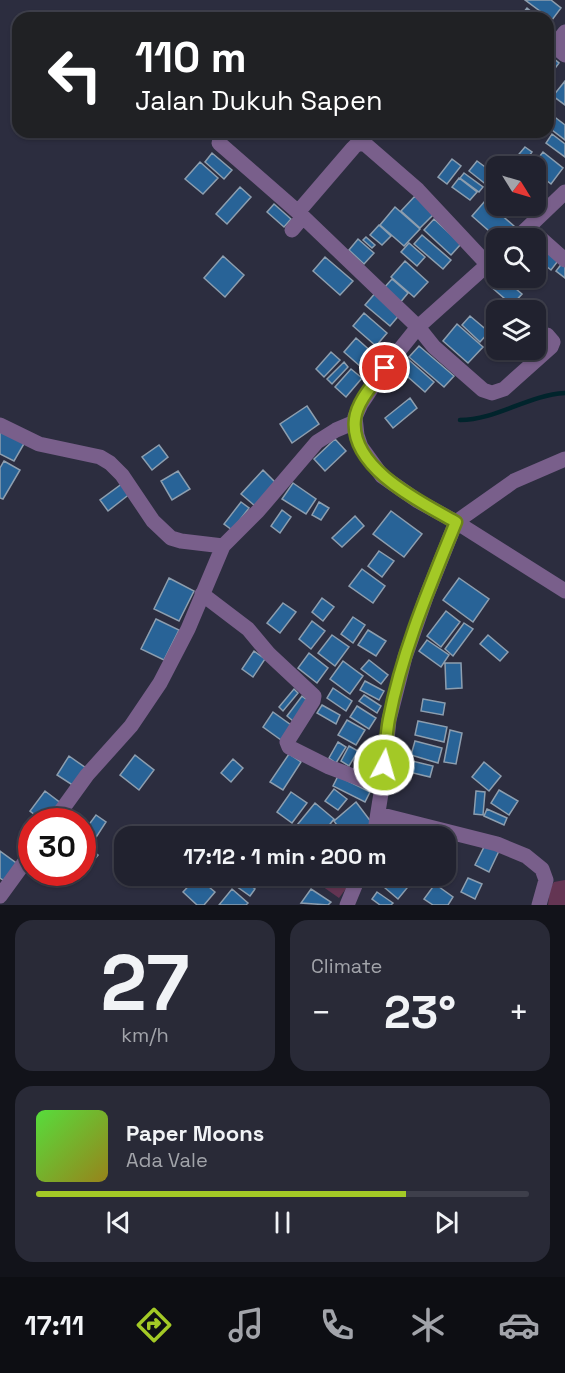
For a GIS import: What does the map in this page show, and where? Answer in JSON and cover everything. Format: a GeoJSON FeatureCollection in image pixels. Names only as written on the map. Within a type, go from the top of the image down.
{"type":"FeatureCollection","features":[{"type":"Feature","properties":{"kind":"street"},"geometry":{"type":"LineString","coordinates":[[565,32],[558,41],[559,50],[565,55]]}},
{"type":"Feature","properties":{"kind":"street"},"geometry":{"type":"LineString","coordinates":[[219,143],[300,214],[418,327],[434,347],[483,390],[492,393],[504,389],[551,348],[553,342],[547,335]]}},
{"type":"Feature","properties":{"kind":"street"},"geometry":{"type":"LineString","coordinates":[[292,230],[300,214],[353,148],[357,144],[365,144],[418,190],[486,255]]}},
{"type":"Feature","properties":{"kind":"street"},"geometry":{"type":"LineString","coordinates":[[529,228],[565,192]]}},
{"type":"Feature","properties":{"kind":"street"},"geometry":{"type":"LineString","coordinates":[[546,243],[565,260]]}},
{"type":"Feature","properties":{"kind":"street"},"geometry":{"type":"LineString","coordinates":[[486,266],[418,327],[375,382],[361,404],[355,422],[361,447],[382,476],[418,501],[456,522],[565,591]]}},
{"type":"Feature","properties":{"kind":"street"},"geometry":{"type":"LineString","coordinates":[[63,808],[87,775],[131,726],[153,693],[177,653],[223,546],[258,511],[317,442],[355,422]]}},
{"type":"Feature","properties":{"kind":"street"},"geometry":{"type":"LineString","coordinates":[[0,425],[39,444],[100,458],[110,463],[122,475],[153,521],[171,538],[223,546]]}},
{"type":"Feature","properties":{"kind":"street"},"geometry":{"type":"LineString","coordinates":[[376,826],[388,720],[405,657],[456,522],[514,481],[565,459]]}},
{"type":"Feature","properties":{"kind":"street"},"geometry":{"type":"LineString","coordinates":[[202,594],[249,629],[269,654],[314,696],[287,742],[289,747],[329,767],[382,788]]}},
{"type":"Feature","properties":{"kind":"street"},"geometry":{"type":"LineString","coordinates":[[378,814],[497,844],[526,856],[542,869],[546,880],[539,905]]}},
{"type":"Feature","properties":{"kind":"street"},"geometry":{"type":"LineString","coordinates":[[0,896],[18,871]]}},
{"type":"Feature","properties":{"kind":"street"},"geometry":{"type":"LineString","coordinates":[[347,905],[355,886]]}},
{"type":"Feature","properties":{"kind":"shaded area"},"geometry":{"type":"Polygon","coordinates":[[[565,880],[565,905],[548,905],[550,888],[554,882],[565,880]]]}},
{"type":"Feature","properties":{"kind":"shaded area"},"geometry":{"type":"Polygon","coordinates":[[[322,886],[348,886],[339,898],[322,886]]]}},
{"type":"Feature","properties":{"kind":"building"},"geometry":{"type":"Polygon","coordinates":[[[525,0],[551,0],[561,8],[554,17],[554,12],[541,12],[525,0]]]}},
{"type":"Feature","properties":{"kind":"building"},"geometry":{"type":"Polygon","coordinates":[[[554,59],[559,63],[554,70],[554,59]]]}},
{"type":"Feature","properties":{"kind":"building"},"geometry":{"type":"Polygon","coordinates":[[[565,81],[565,105],[554,95],[565,81]]]}},
{"type":"Feature","properties":{"kind":"building"},"geometry":{"type":"Polygon","coordinates":[[[554,117],[565,125],[565,140],[554,132],[554,117]]]}},
{"type":"Feature","properties":{"kind":"building"},"geometry":{"type":"Polygon","coordinates":[[[554,136],[565,144],[565,157],[546,143],[549,138],[554,138],[554,136]]]}},
{"type":"Feature","properties":{"kind":"building"},"geometry":{"type":"Polygon","coordinates":[[[525,147],[532,152],[529,156],[517,156],[525,147]]]}},
{"type":"Feature","properties":{"kind":"building"},"geometry":{"type":"Polygon","coordinates":[[[543,152],[563,168],[551,184],[546,180],[546,156],[540,156],[543,152]]]}},
{"type":"Feature","properties":{"kind":"building"},"geometry":{"type":"Polygon","coordinates":[[[212,153],[232,170],[224,179],[205,162],[212,153]]]}},
{"type":"Feature","properties":{"kind":"building"},"geometry":{"type":"Polygon","coordinates":[[[452,159],[461,166],[447,184],[438,177],[452,159]]]}},
{"type":"Feature","properties":{"kind":"building"},"geometry":{"type":"Polygon","coordinates":[[[477,161],[486,168],[486,184],[469,171],[477,161]]]}},
{"type":"Feature","properties":{"kind":"building"},"geometry":{"type":"Polygon","coordinates":[[[200,162],[218,178],[203,194],[185,179],[200,162]]]}},
{"type":"Feature","properties":{"kind":"building"},"geometry":{"type":"Polygon","coordinates":[[[464,173],[483,187],[479,192],[460,178],[464,173]]]}},
{"type":"Feature","properties":{"kind":"building"},"geometry":{"type":"Polygon","coordinates":[[[459,178],[477,192],[470,200],[452,187],[459,178]]]}},
{"type":"Feature","properties":{"kind":"building"},"geometry":{"type":"Polygon","coordinates":[[[240,187],[251,197],[227,224],[216,214],[240,187]]]}},
{"type":"Feature","properties":{"kind":"building"},"geometry":{"type":"Polygon","coordinates":[[[415,196],[434,214],[420,228],[401,211],[415,196]]]}},
{"type":"Feature","properties":{"kind":"building"},"geometry":{"type":"Polygon","coordinates":[[[485,201],[486,216],[502,216],[514,226],[512,228],[486,228],[472,216],[485,201]]]}},
{"type":"Feature","properties":{"kind":"building"},"geometry":{"type":"Polygon","coordinates":[[[274,204],[291,219],[284,227],[267,212],[274,204]]]}},
{"type":"Feature","properties":{"kind":"building"},"geometry":{"type":"Polygon","coordinates":[[[395,207],[420,229],[404,246],[380,225],[395,207]]]}},
{"type":"Feature","properties":{"kind":"building"},"geometry":{"type":"Polygon","coordinates":[[[434,219],[461,244],[451,255],[424,230],[434,219]]]}},
{"type":"Feature","properties":{"kind":"building"},"geometry":{"type":"Polygon","coordinates":[[[379,225],[391,236],[382,245],[370,235],[379,225]]]}},
{"type":"Feature","properties":{"kind":"building"},"geometry":{"type":"Polygon","coordinates":[[[422,235],[451,260],[443,269],[414,244],[422,235]]]}},
{"type":"Feature","properties":{"kind":"building"},"geometry":{"type":"Polygon","coordinates":[[[366,237],[375,245],[372,248],[363,240],[366,237]]]}},
{"type":"Feature","properties":{"kind":"building"},"geometry":{"type":"Polygon","coordinates":[[[358,239],[374,253],[364,264],[349,250],[358,239]]]}},
{"type":"Feature","properties":{"kind":"building"},"geometry":{"type":"Polygon","coordinates":[[[409,243],[425,257],[417,266],[401,252],[409,243]]]}},
{"type":"Feature","properties":{"kind":"building"},"geometry":{"type":"Polygon","coordinates":[[[546,246],[561,257],[551,270],[546,266],[546,246]]]}},
{"type":"Feature","properties":{"kind":"building"},"geometry":{"type":"Polygon","coordinates":[[[223,256],[244,275],[225,297],[204,278],[223,256]]]}},
{"type":"Feature","properties":{"kind":"building"},"geometry":{"type":"Polygon","coordinates":[[[325,257],[353,281],[340,295],[313,271],[325,257]]]}},
{"type":"Feature","properties":{"kind":"building"},"geometry":{"type":"Polygon","coordinates":[[[405,261],[428,282],[414,297],[391,277],[405,261]]]}},
{"type":"Feature","properties":{"kind":"building"},"geometry":{"type":"Polygon","coordinates":[[[563,262],[565,264],[565,278],[556,271],[563,262]]]}},
{"type":"Feature","properties":{"kind":"building"},"geometry":{"type":"Polygon","coordinates":[[[392,279],[408,293],[399,304],[383,289],[392,279]]]}},
{"type":"Feature","properties":{"kind":"building"},"geometry":{"type":"Polygon","coordinates":[[[492,288],[515,288],[522,294],[517,300],[506,300],[492,288]]]}},
{"type":"Feature","properties":{"kind":"building"},"geometry":{"type":"Polygon","coordinates":[[[377,291],[401,313],[390,326],[365,305],[377,291]]]}},
{"type":"Feature","properties":{"kind":"building"},"geometry":{"type":"Polygon","coordinates":[[[364,313],[387,333],[376,346],[353,326],[364,313]]]}},
{"type":"Feature","properties":{"kind":"building"},"geometry":{"type":"Polygon","coordinates":[[[470,316],[486,329],[486,335],[480,342],[462,325],[470,316]]]}},
{"type":"Feature","properties":{"kind":"building"},"geometry":{"type":"Polygon","coordinates":[[[457,324],[483,347],[468,363],[443,341],[457,324]]]}},
{"type":"Feature","properties":{"kind":"building"},"geometry":{"type":"Polygon","coordinates":[[[356,338],[373,353],[361,367],[344,352],[356,338]]]}},
{"type":"Feature","properties":{"kind":"building"},"geometry":{"type":"Polygon","coordinates":[[[419,346],[454,376],[444,387],[409,357],[419,346]]]}},
{"type":"Feature","properties":{"kind":"building"},"geometry":{"type":"Polygon","coordinates":[[[331,352],[340,360],[324,377],[316,369],[331,352]]]}},
{"type":"Feature","properties":{"kind":"building"},"geometry":{"type":"Polygon","coordinates":[[[409,360],[434,382],[425,392],[400,370],[409,360]]]}},
{"type":"Feature","properties":{"kind":"building"},"geometry":{"type":"Polygon","coordinates":[[[344,362],[348,367],[332,384],[327,379],[344,362]]]}},
{"type":"Feature","properties":{"kind":"building"},"geometry":{"type":"Polygon","coordinates":[[[351,369],[362,378],[346,397],[335,387],[351,369]]]}},
{"type":"Feature","properties":{"kind":"building"},"geometry":{"type":"Polygon","coordinates":[[[410,398],[417,408],[393,428],[385,418],[410,398]]]}},
{"type":"Feature","properties":{"kind":"building"},"geometry":{"type":"Polygon","coordinates":[[[307,406],[319,424],[292,443],[280,424],[307,406]]]}},
{"type":"Feature","properties":{"kind":"building"},"geometry":{"type":"Polygon","coordinates":[[[0,429],[25,442],[14,461],[0,454],[0,429]]]}},
{"type":"Feature","properties":{"kind":"building"},"geometry":{"type":"Polygon","coordinates":[[[335,439],[346,451],[325,471],[314,459],[335,439]]]}},
{"type":"Feature","properties":{"kind":"building"},"geometry":{"type":"Polygon","coordinates":[[[159,445],[168,457],[152,470],[142,457],[159,445]]]}},
{"type":"Feature","properties":{"kind":"building"},"geometry":{"type":"Polygon","coordinates":[[[4,461],[20,470],[3,499],[0,498],[0,468],[4,461]]]}},
{"type":"Feature","properties":{"kind":"building"},"geometry":{"type":"Polygon","coordinates":[[[263,470],[276,483],[255,506],[241,494],[263,470]]]}},
{"type":"Feature","properties":{"kind":"building"},"geometry":{"type":"Polygon","coordinates":[[[178,471],[190,489],[172,500],[161,481],[178,471]]]}},
{"type":"Feature","properties":{"kind":"building"},"geometry":{"type":"Polygon","coordinates":[[[123,483],[131,493],[108,511],[100,500],[123,483]]]}},
{"type":"Feature","properties":{"kind":"building"},"geometry":{"type":"Polygon","coordinates":[[[293,483],[316,499],[306,514],[282,499],[293,483]]]}},
{"type":"Feature","properties":{"kind":"building"},"geometry":{"type":"Polygon","coordinates":[[[241,502],[249,508],[232,530],[224,524],[241,502]]]}},
{"type":"Feature","properties":{"kind":"building"},"geometry":{"type":"Polygon","coordinates":[[[319,502],[329,508],[321,520],[312,515],[319,502]]]}},
{"type":"Feature","properties":{"kind":"building"},"geometry":{"type":"Polygon","coordinates":[[[282,510],[291,517],[280,533],[271,526],[282,510]]]}},
{"type":"Feature","properties":{"kind":"building"},"geometry":{"type":"Polygon","coordinates":[[[391,511],[422,534],[404,557],[373,534],[391,511]]]}},
{"type":"Feature","properties":{"kind":"building"},"geometry":{"type":"Polygon","coordinates":[[[355,516],[364,526],[342,547],[332,538],[355,516]]]}},
{"type":"Feature","properties":{"kind":"building"},"geometry":{"type":"Polygon","coordinates":[[[379,551],[394,561],[382,577],[368,566],[379,551]]]}},
{"type":"Feature","properties":{"kind":"building"},"geometry":{"type":"Polygon","coordinates":[[[362,569],[385,586],[373,603],[349,586],[362,569]]]}},
{"type":"Feature","properties":{"kind":"building"},"geometry":{"type":"Polygon","coordinates":[[[169,578],[194,591],[179,621],[154,609],[169,578]]]}},
{"type":"Feature","properties":{"kind":"building"},"geometry":{"type":"Polygon","coordinates":[[[459,578],[489,599],[473,622],[443,600],[459,578]]]}},
{"type":"Feature","properties":{"kind":"building"},"geometry":{"type":"Polygon","coordinates":[[[322,598],[334,607],[323,621],[312,612],[322,598]]]}},
{"type":"Feature","properties":{"kind":"building"},"geometry":{"type":"Polygon","coordinates":[[[283,603],[296,612],[280,633],[267,623],[283,603]]]}},
{"type":"Feature","properties":{"kind":"building"},"geometry":{"type":"Polygon","coordinates":[[[446,611],[460,622],[441,647],[427,636],[446,611]]]}},
{"type":"Feature","properties":{"kind":"building"},"geometry":{"type":"Polygon","coordinates":[[[353,617],[365,625],[353,643],[341,634],[353,617]]]}},
{"type":"Feature","properties":{"kind":"building"},"geometry":{"type":"Polygon","coordinates":[[[156,619],[179,630],[164,660],[141,649],[156,619]]]}},
{"type":"Feature","properties":{"kind":"building"},"geometry":{"type":"Polygon","coordinates":[[[312,621],[325,631],[311,649],[299,639],[312,621]]]}},
{"type":"Feature","properties":{"kind":"building"},"geometry":{"type":"Polygon","coordinates":[[[464,623],[473,629],[453,656],[445,649],[464,623]]]}},
{"type":"Feature","properties":{"kind":"building"},"geometry":{"type":"Polygon","coordinates":[[[368,630],[386,641],[376,656],[358,645],[368,630]]]}},
{"type":"Feature","properties":{"kind":"building"},"geometry":{"type":"Polygon","coordinates":[[[332,635],[349,647],[335,666],[318,653],[332,635]]]}},
{"type":"Feature","properties":{"kind":"building"},"geometry":{"type":"Polygon","coordinates":[[[488,635],[508,652],[500,661],[480,644],[488,635]]]}},
{"type":"Feature","properties":{"kind":"building"},"geometry":{"type":"Polygon","coordinates":[[[427,640],[449,655],[441,667],[419,651],[427,640]]]}},
{"type":"Feature","properties":{"kind":"building"},"geometry":{"type":"Polygon","coordinates":[[[254,651],[265,659],[253,677],[242,669],[254,651]]]}},
{"type":"Feature","properties":{"kind":"building"},"geometry":{"type":"Polygon","coordinates":[[[309,653],[328,668],[317,683],[298,668],[309,653]]]}},
{"type":"Feature","properties":{"kind":"building"},"geometry":{"type":"Polygon","coordinates":[[[369,660],[388,675],[381,684],[361,669],[369,660]]]}},
{"type":"Feature","properties":{"kind":"building"},"geometry":{"type":"Polygon","coordinates":[[[343,661],[363,676],[350,694],[330,679],[343,661]]]}},
{"type":"Feature","properties":{"kind":"building"},"geometry":{"type":"Polygon","coordinates":[[[445,663],[461,663],[462,688],[446,689],[445,663]]]}},
{"type":"Feature","properties":{"kind":"building"},"geometry":{"type":"Polygon","coordinates":[[[365,681],[384,691],[379,700],[360,690],[365,681]]]}},
{"type":"Feature","properties":{"kind":"building"},"geometry":{"type":"Polygon","coordinates":[[[333,688],[352,701],[346,711],[327,698],[333,688]]]}},
{"type":"Feature","properties":{"kind":"building"},"geometry":{"type":"Polygon","coordinates":[[[294,689],[298,693],[283,711],[279,707],[294,689]]]}},
{"type":"Feature","properties":{"kind":"building"},"geometry":{"type":"Polygon","coordinates":[[[364,695],[381,706],[377,713],[359,701],[364,695]]]}},
{"type":"Feature","properties":{"kind":"building"},"geometry":{"type":"Polygon","coordinates":[[[302,696],[308,701],[293,721],[287,716],[302,696]]]}},
{"type":"Feature","properties":{"kind":"building"},"geometry":{"type":"Polygon","coordinates":[[[423,699],[445,703],[443,715],[421,711],[423,699]]]}},
{"type":"Feature","properties":{"kind":"building"},"geometry":{"type":"Polygon","coordinates":[[[322,705],[340,715],[336,724],[317,713],[322,705]]]}},
{"type":"Feature","properties":{"kind":"building"},"geometry":{"type":"Polygon","coordinates":[[[357,706],[376,718],[369,729],[350,717],[357,706]]]}},
{"type":"Feature","properties":{"kind":"building"},"geometry":{"type":"Polygon","coordinates":[[[273,712],[291,725],[281,740],[263,727],[273,712]]]}},
{"type":"Feature","properties":{"kind":"building"},"geometry":{"type":"Polygon","coordinates":[[[347,720],[365,730],[356,745],[338,735],[347,720]]]}},
{"type":"Feature","properties":{"kind":"building"},"geometry":{"type":"Polygon","coordinates":[[[418,721],[447,727],[444,742],[415,735],[418,721]]]}},
{"type":"Feature","properties":{"kind":"building"},"geometry":{"type":"Polygon","coordinates":[[[450,730],[462,733],[456,764],[444,762],[450,730]]]}},
{"type":"Feature","properties":{"kind":"building"},"geometry":{"type":"Polygon","coordinates":[[[415,741],[442,748],[438,763],[411,755],[415,741]]]}},
{"type":"Feature","properties":{"kind":"building"},"geometry":{"type":"Polygon","coordinates":[[[338,742],[346,747],[336,763],[329,758],[338,742]]]}},
{"type":"Feature","properties":{"kind":"building"},"geometry":{"type":"Polygon","coordinates":[[[349,746],[358,751],[349,766],[341,761],[349,746]]]}},
{"type":"Feature","properties":{"kind":"building"},"geometry":{"type":"Polygon","coordinates":[[[363,752],[374,759],[365,773],[355,767],[363,752]]]}},
{"type":"Feature","properties":{"kind":"building"},"geometry":{"type":"Polygon","coordinates":[[[289,754],[301,762],[283,790],[270,782],[289,754]]]}},
{"type":"Feature","properties":{"kind":"building"},"geometry":{"type":"Polygon","coordinates":[[[135,755],[154,770],[139,790],[120,775],[135,755]]]}},
{"type":"Feature","properties":{"kind":"building"},"geometry":{"type":"Polygon","coordinates":[[[69,756],[86,768],[74,786],[57,775],[69,756]]]}},
{"type":"Feature","properties":{"kind":"building"},"geometry":{"type":"Polygon","coordinates":[[[233,759],[243,768],[231,782],[221,773],[233,759]]]}},
{"type":"Feature","properties":{"kind":"building"},"geometry":{"type":"Polygon","coordinates":[[[412,761],[433,766],[430,777],[409,772],[412,761]]]}},
{"type":"Feature","properties":{"kind":"building"},"geometry":{"type":"Polygon","coordinates":[[[484,762],[501,776],[489,791],[472,777],[484,762]]]}},
{"type":"Feature","properties":{"kind":"building"},"geometry":{"type":"Polygon","coordinates":[[[338,776],[370,792],[365,802],[333,786],[338,776]]]}},
{"type":"Feature","properties":{"kind":"building"},"geometry":{"type":"Polygon","coordinates":[[[334,789],[347,799],[338,810],[325,801],[334,789]]]}},
{"type":"Feature","properties":{"kind":"building"},"geometry":{"type":"Polygon","coordinates":[[[499,790],[518,801],[509,815],[491,803],[499,790]]]}},
{"type":"Feature","properties":{"kind":"building"},"geometry":{"type":"Polygon","coordinates":[[[45,791],[62,804],[59,808],[32,808],[45,791]]]}},
{"type":"Feature","properties":{"kind":"building"},"geometry":{"type":"Polygon","coordinates":[[[476,791],[485,792],[483,815],[474,814],[476,791]]]}},
{"type":"Feature","properties":{"kind":"building"},"geometry":{"type":"Polygon","coordinates":[[[291,792],[307,803],[292,823],[277,812],[291,792]]]}},
{"type":"Feature","properties":{"kind":"building"},"geometry":{"type":"Polygon","coordinates":[[[356,802],[374,826],[337,826],[334,821],[356,802]]]}},
{"type":"Feature","properties":{"kind":"building"},"geometry":{"type":"Polygon","coordinates":[[[315,803],[334,819],[329,826],[296,826],[315,803]]]}},
{"type":"Feature","properties":{"kind":"building"},"geometry":{"type":"Polygon","coordinates":[[[487,809],[507,818],[504,825],[484,816],[487,809]]]}},
{"type":"Feature","properties":{"kind":"building"},"geometry":{"type":"Polygon","coordinates":[[[96,815],[106,822],[96,837],[96,815]]]}},
{"type":"Feature","properties":{"kind":"building"},"geometry":{"type":"Polygon","coordinates":[[[485,845],[499,851],[489,872],[475,865],[485,845]]]}},
{"type":"Feature","properties":{"kind":"building"},"geometry":{"type":"Polygon","coordinates":[[[0,851],[18,866],[6,882],[0,878],[0,851]]]}},
{"type":"Feature","properties":{"kind":"building"},"geometry":{"type":"Polygon","coordinates":[[[468,878],[482,884],[475,899],[461,892],[468,878]]]}},
{"type":"Feature","properties":{"kind":"building"},"geometry":{"type":"Polygon","coordinates":[[[189,886],[208,886],[215,892],[204,905],[197,905],[183,892],[189,886]]]}},
{"type":"Feature","properties":{"kind":"building"},"geometry":{"type":"Polygon","coordinates":[[[236,886],[251,886],[255,889],[250,896],[236,886]]]}},
{"type":"Feature","properties":{"kind":"building"},"geometry":{"type":"Polygon","coordinates":[[[383,886],[409,886],[398,899],[383,886]]]}},
{"type":"Feature","properties":{"kind":"building"},"geometry":{"type":"Polygon","coordinates":[[[434,886],[438,886],[453,897],[448,905],[433,905],[424,899],[434,886]]]}},
{"type":"Feature","properties":{"kind":"building"},"geometry":{"type":"Polygon","coordinates":[[[232,889],[248,903],[246,905],[219,905],[232,889]]]}},
{"type":"Feature","properties":{"kind":"building"},"geometry":{"type":"Polygon","coordinates":[[[311,889],[331,902],[328,905],[301,903],[311,889]]]}},
{"type":"Feature","properties":{"kind":"building"},"geometry":{"type":"Polygon","coordinates":[[[377,892],[393,903],[380,905],[372,899],[377,892]]]}},
{"type":"Feature","properties":{"kind":"waterway"},"geometry":{"type":"LineString","coordinates":[[460,420],[486,416],[538,398],[565,393]]}},
{"type":"Feature","properties":{"kind":"route"},"geometry":{"type":"LineString","coordinates":[[384,765],[388,720],[405,657],[456,522],[418,501],[382,476],[361,447],[355,417],[385,368]]}}]}
